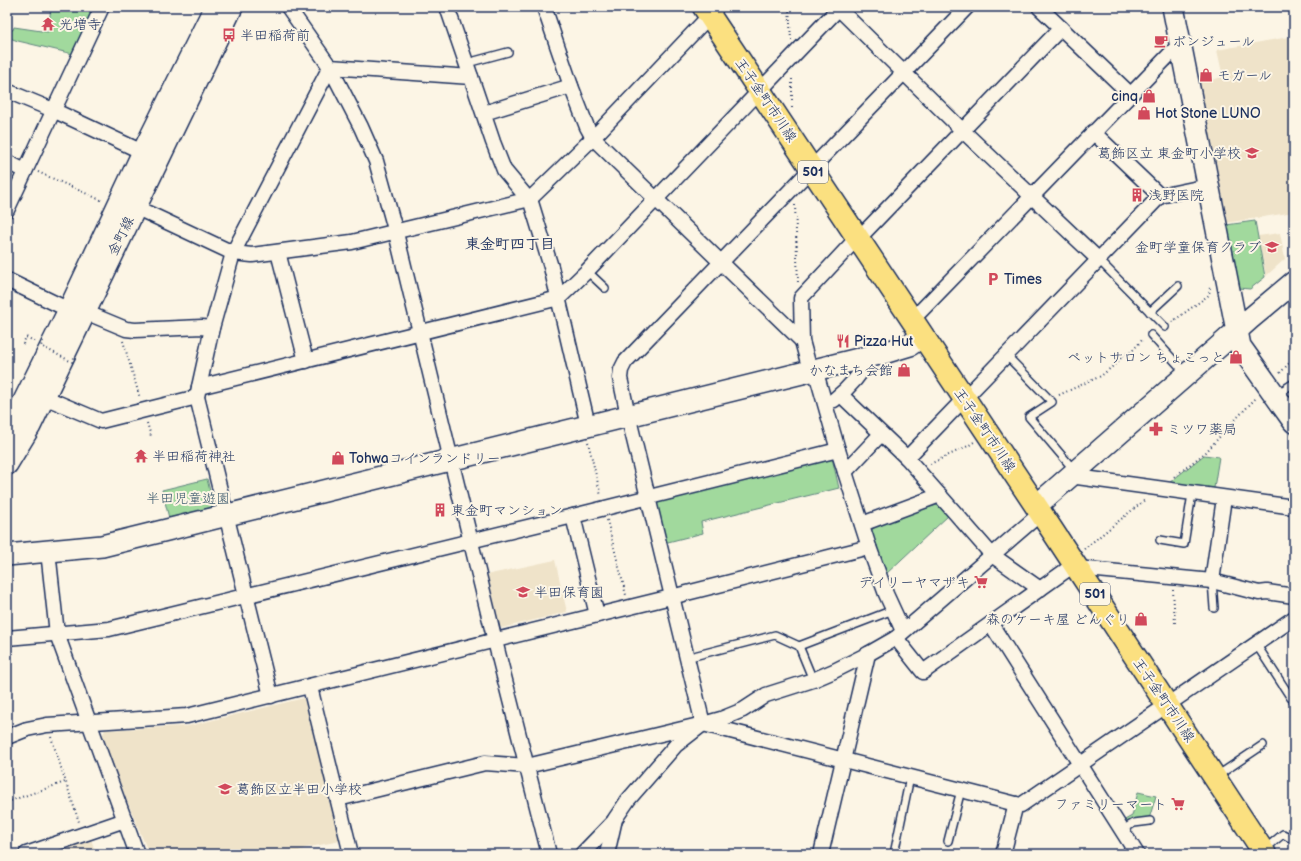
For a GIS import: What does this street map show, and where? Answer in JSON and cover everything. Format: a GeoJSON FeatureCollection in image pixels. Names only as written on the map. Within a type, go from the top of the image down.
{"type":"FeatureCollection","features":[{"type":"Feature","properties":{"kind":"main road","name":"王子金町市川線"},"geometry":{"type":"LineString","coordinates":[[710,10],[759,91],[965,398],[1215,777],[1262,853]]}},
{"type":"Feature","properties":{"kind":"street"},"geometry":{"type":"LineString","coordinates":[[7,210],[102,7]]}},
{"type":"Feature","properties":{"kind":"street","name":"金町線"},"geometry":{"type":"LineString","coordinates":[[7,464],[30,426],[44,397],[77,311],[151,155],[215,7]]}},
{"type":"Feature","properties":{"kind":"street","name":"金町線"},"geometry":{"type":"LineString","coordinates":[[151,155],[232,7]]}},
{"type":"Feature","properties":{"kind":"street"},"geometry":{"type":"LineString","coordinates":[[288,7],[330,67],[361,127],[376,161],[396,233],[495,640],[549,854]]}},
{"type":"Feature","properties":{"kind":"street"},"geometry":{"type":"LineString","coordinates":[[447,7],[504,170],[530,199],[559,298],[588,425]]}},
{"type":"Feature","properties":{"kind":"street"},"geometry":{"type":"LineString","coordinates":[[544,7],[586,127],[593,138],[802,341]]}},
{"type":"Feature","properties":{"kind":"street"},"geometry":{"type":"LineString","coordinates":[[44,397],[101,421],[144,411],[198,392],[306,361],[559,298],[587,271],[838,7],[962,130],[1098,260]]}},
{"type":"Feature","properties":{"kind":"street"},"geometry":{"type":"LineString","coordinates":[[703,724],[628,416],[620,378],[621,370],[625,362],[720,262],[793,186],[812,169],[967,7]]}},
{"type":"Feature","properties":{"kind":"street"},"geometry":{"type":"LineString","coordinates":[[1039,7],[1130,94]]}},
{"type":"Feature","properties":{"kind":"street"},"geometry":{"type":"LineString","coordinates":[[1172,9],[1181,46],[1240,346],[1294,422]]}},
{"type":"Feature","properties":{"kind":"street"},"geometry":{"type":"LineString","coordinates":[[126,207],[233,253],[252,255],[352,242],[396,233],[530,199],[593,138],[710,10]]}},
{"type":"Feature","properties":{"kind":"street"},"geometry":{"type":"LineString","coordinates":[[1061,28],[801,298],[802,341],[825,405],[869,547],[893,610],[900,634],[923,672],[1074,564],[1212,581],[1259,593],[1267,592],[1294,596]]}},
{"type":"Feature","properties":{"kind":"street"},"geometry":{"type":"LineString","coordinates":[[7,555],[102,546],[871,356],[910,345],[917,328],[1032,197],[1173,50],[1181,46]]}},
{"type":"Feature","properties":{"kind":"street"},"geometry":{"type":"LineString","coordinates":[[330,67],[471,77]]}},
{"type":"Feature","properties":{"kind":"street"},"geometry":{"type":"LineString","coordinates":[[271,696],[198,392],[212,328],[233,253],[330,67]]}},
{"type":"Feature","properties":{"kind":"street"},"geometry":{"type":"LineString","coordinates":[[484,112],[571,86]]}},
{"type":"Feature","properties":{"kind":"street"},"geometry":{"type":"LineString","coordinates":[[7,91],[54,110],[151,155]]}},
{"type":"Feature","properties":{"kind":"street"},"geometry":{"type":"LineString","coordinates":[[1093,132],[1160,196]]}},
{"type":"Feature","properties":{"kind":"street"},"geometry":{"type":"LineString","coordinates":[[7,162],[26,169]]}},
{"type":"Feature","properties":{"kind":"street"},"geometry":{"type":"LineString","coordinates":[[907,458],[1160,196],[1208,186]]}},
{"type":"Feature","properties":{"kind":"street"},"geometry":{"type":"LineString","coordinates":[[278,252],[306,361]]}},
{"type":"Feature","properties":{"kind":"street"},"geometry":{"type":"LineString","coordinates":[[7,280],[77,311],[126,329],[212,328]]}},
{"type":"Feature","properties":{"kind":"street"},"geometry":{"type":"LineString","coordinates":[[338,799],[485,763],[527,766],[703,724],[744,710],[766,695],[813,680],[868,654],[900,634],[992,555],[1073,474],[1294,282]]}},
{"type":"Feature","properties":{"kind":"street","name":"金町線"},"geometry":{"type":"LineString","coordinates":[[7,432],[77,311]]}},
{"type":"Feature","properties":{"kind":"street"},"geometry":{"type":"LineString","coordinates":[[825,405],[841,394],[864,369],[871,356]]}},
{"type":"Feature","properties":{"kind":"street"},"geometry":{"type":"LineString","coordinates":[[841,394],[907,458],[992,555],[1040,589]]}},
{"type":"Feature","properties":{"kind":"street"},"geometry":{"type":"LineString","coordinates":[[846,472],[881,434]]}},
{"type":"Feature","properties":{"kind":"street"},"geometry":{"type":"LineString","coordinates":[[7,638],[109,629],[838,450]]}},
{"type":"Feature","properties":{"kind":"street"},"geometry":{"type":"LineString","coordinates":[[1073,474],[1192,494],[1294,507]]}},
{"type":"Feature","properties":{"kind":"street"},"geometry":{"type":"LineString","coordinates":[[862,524],[940,495]]}},
{"type":"Feature","properties":{"kind":"street"},"geometry":{"type":"LineString","coordinates":[[1212,581],[1224,498]]}},
{"type":"Feature","properties":{"kind":"street"},"geometry":{"type":"LineString","coordinates":[[573,516],[597,615]]}},
{"type":"Feature","properties":{"kind":"street"},"geometry":{"type":"LineString","coordinates":[[7,737],[27,729],[47,725],[187,716],[310,687],[869,547]]}},
{"type":"Feature","properties":{"kind":"street"},"geometry":{"type":"LineString","coordinates":[[48,551],[57,634],[138,854]]}},
{"type":"Feature","properties":{"kind":"street"},"geometry":{"type":"LineString","coordinates":[[703,724],[1021,805],[1294,618]]}},
{"type":"Feature","properties":{"kind":"street"},"geometry":{"type":"LineString","coordinates":[[991,624],[1137,854]]}},
{"type":"Feature","properties":{"kind":"street"},"geometry":{"type":"LineString","coordinates":[[821,854],[868,654]]}},
{"type":"Feature","properties":{"kind":"street"},"geometry":{"type":"LineString","coordinates":[[310,687],[351,854]]}},
{"type":"Feature","properties":{"kind":"street"},"geometry":{"type":"LineString","coordinates":[[582,854],[615,819],[628,800],[676,745],[703,724]]}},
{"type":"Feature","properties":{"kind":"street"},"geometry":{"type":"LineString","coordinates":[[1004,854],[1016,804]]}},
{"type":"Feature","properties":{"kind":"street"},"geometry":{"type":"LineString","coordinates":[[607,854],[615,819]]}},
{"type":"Feature","properties":{"kind":"street"},"geometry":{"type":"LineString","coordinates":[[26,854],[125,820]]}},
{"type":"Feature","properties":{"kind":"lane"},"geometry":{"type":"LineString","coordinates":[[467,63],[508,52]]}},
{"type":"Feature","properties":{"kind":"lane"},"geometry":{"type":"LineString","coordinates":[[1098,260],[1165,327]]}},
{"type":"Feature","properties":{"kind":"lane"},"geometry":{"type":"LineString","coordinates":[[587,271],[605,288]]}},
{"type":"Feature","properties":{"kind":"lane"},"geometry":{"type":"LineString","coordinates":[[1150,312],[1178,286]]}},
{"type":"Feature","properties":{"kind":"lane"},"geometry":{"type":"LineString","coordinates":[[1151,335],[1186,376]]}},
{"type":"Feature","properties":{"kind":"lane"},"geometry":{"type":"LineString","coordinates":[[1006,355],[1052,402],[1029,416],[1073,474]]}},
{"type":"Feature","properties":{"kind":"lane"},"geometry":{"type":"LineString","coordinates":[[1272,391],[1294,383]]}},
{"type":"Feature","properties":{"kind":"lane"},"geometry":{"type":"LineString","coordinates":[[1160,540],[1184,544],[1192,494]]}},
{"type":"Feature","properties":{"kind":"lane"},"geometry":{"type":"LineString","coordinates":[[1212,581],[1214,608]]}},
{"type":"Feature","properties":{"kind":"lane"},"geometry":{"type":"LineString","coordinates":[[799,646],[893,610]]}},
{"type":"Feature","properties":{"kind":"lane"},"geometry":{"type":"LineString","coordinates":[[686,658],[775,635],[799,646],[813,680]]}},
{"type":"Feature","properties":{"kind":"lane"},"geometry":{"type":"LineString","coordinates":[[1256,644],[1291,698]]}},
{"type":"Feature","properties":{"kind":"lane"},"geometry":{"type":"LineString","coordinates":[[1215,777],[1263,745]]}},
{"type":"Feature","properties":{"kind":"lane"},"geometry":{"type":"LineString","coordinates":[[894,854],[910,777]]}},
{"type":"Feature","properties":{"kind":"lane"},"geometry":{"type":"LineString","coordinates":[[948,840],[961,790]]}},
{"type":"Feature","properties":{"kind":"lane"},"geometry":{"type":"LineString","coordinates":[[1122,830],[1134,823],[1150,821]]}},
{"type":"Feature","properties":{"kind":"lane"},"geometry":{"type":"LineString","coordinates":[[1262,853],[1283,834],[1294,840]]}},
{"type":"Feature","properties":{"kind":"path"},"geometry":{"type":"LineString","coordinates":[[26,169],[126,207]]}},
{"type":"Feature","properties":{"kind":"path"},"geometry":{"type":"LineString","coordinates":[[793,186],[798,294],[801,298]]}},
{"type":"Feature","properties":{"kind":"path"},"geometry":{"type":"LineString","coordinates":[[1165,327],[1209,295],[1211,283]]}},
{"type":"Feature","properties":{"kind":"path"},"geometry":{"type":"LineString","coordinates":[[119,326],[151,436]]}},
{"type":"Feature","properties":{"kind":"path"},"geometry":{"type":"LineString","coordinates":[[1049,400],[1101,376],[1118,362],[1123,355],[1131,352],[1146,336],[1151,335]]}},
{"type":"Feature","properties":{"kind":"path"},"geometry":{"type":"LineString","coordinates":[[23,344],[26,337],[40,344]]}},
{"type":"Feature","properties":{"kind":"path"},"geometry":{"type":"LineString","coordinates":[[43,341],[41,346],[72,362],[75,356]]}},
{"type":"Feature","properties":{"kind":"path"},"geometry":{"type":"LineString","coordinates":[[1074,564],[1159,489],[1206,452],[1232,423],[1272,391],[1294,358]]}},
{"type":"Feature","properties":{"kind":"path"},"geometry":{"type":"LineString","coordinates":[[920,473],[931,463],[977,441]]}},
{"type":"Feature","properties":{"kind":"path"},"geometry":{"type":"LineString","coordinates":[[1173,577],[1175,623]]}},
{"type":"Feature","properties":{"kind":"path"},"geometry":{"type":"LineString","coordinates":[[47,725],[65,782],[84,834]]}},
{"type":"Feature","properties":{"kind":"path"},"geometry":{"type":"LineString","coordinates":[[7,802],[65,782]]}},
{"type":"Feature","properties":{"kind":"shaded area","name":"葛飾区立 東金町小学校"},"geometry":{"type":"Polygon","coordinates":[[[1294,36],[1294,212],[1226,223],[1195,84],[1223,77],[1217,50],[1294,36]]]}},
{"type":"Feature","properties":{"kind":"shaded area","name":"金町学童保育クラブ"},"geometry":{"type":"Polygon","coordinates":[[[1280,233],[1285,259],[1266,276],[1258,236],[1280,233]]]}},
{"type":"Feature","properties":{"kind":"shaded area"},"geometry":{"type":"Polygon","coordinates":[[[555,560],[567,612],[502,628],[498,625],[486,575],[555,560]]]}},
{"type":"Feature","properties":{"kind":"shaded area","name":"葛飾区立半田小学校"},"geometry":{"type":"Polygon","coordinates":[[[304,698],[307,700],[340,841],[305,848],[293,854],[149,854],[101,738],[105,730],[188,726],[304,698]]]}},
{"type":"Feature","properties":{"kind":"shaded area"},"geometry":{"type":"Polygon","coordinates":[[[90,836],[96,854],[36,854],[90,836]]]}},
{"type":"Feature","properties":{"kind":"green space","name":"光増寺"},"geometry":{"type":"Polygon","coordinates":[[[51,7],[95,7],[73,54],[7,37],[7,29],[13,30],[14,27],[48,32],[51,7]]]}},
{"type":"Feature","properties":{"kind":"green space"},"geometry":{"type":"Polygon","coordinates":[[[1255,221],[1265,277],[1250,289],[1239,288],[1226,225],[1255,221]]]}},
{"type":"Feature","properties":{"kind":"green space"},"geometry":{"type":"Polygon","coordinates":[[[1204,455],[1219,457],[1213,494],[1164,487],[1204,455]]]}},
{"type":"Feature","properties":{"kind":"green space"},"geometry":{"type":"Polygon","coordinates":[[[832,458],[839,488],[701,522],[703,533],[664,543],[654,502],[832,458]]]}},
{"type":"Feature","properties":{"kind":"green space","name":"半田児童遊園"},"geometry":{"type":"Polygon","coordinates":[[[207,479],[214,507],[169,518],[162,490],[207,479]]]}},
{"type":"Feature","properties":{"kind":"green space"},"geometry":{"type":"Polygon","coordinates":[[[937,505],[949,515],[886,574],[871,530],[886,520],[937,505]]]}},
{"type":"Feature","properties":{"kind":"green space"},"geometry":{"type":"Polygon","coordinates":[[[1138,792],[1156,796],[1149,819],[1134,819],[1123,826],[1121,822],[1132,816],[1138,792]]]}},
{"type":"Feature","properties":{"kind":"place","name":"光増寺"},"geometry":{"type":"Point","coordinates":[48,24]}},
{"type":"Feature","properties":{"kind":"place","name":"半田稲荷前"},"geometry":{"type":"Point","coordinates":[229,35]}},
{"type":"Feature","properties":{"kind":"place","name":"ボンジュール"},"geometry":{"type":"Point","coordinates":[1161,41]}},
{"type":"Feature","properties":{"kind":"place","name":"モガール"},"geometry":{"type":"Point","coordinates":[1206,75]}},
{"type":"Feature","properties":{"kind":"place","name":"cinq"},"geometry":{"type":"Point","coordinates":[1149,96]}},
{"type":"Feature","properties":{"kind":"place","name":"Hot Stone LUNO"},"geometry":{"type":"Point","coordinates":[1144,113]}},
{"type":"Feature","properties":{"kind":"place","name":"葛飾区立 東金町小学校"},"geometry":{"type":"Point","coordinates":[1252,153]}},
{"type":"Feature","properties":{"kind":"place","name":"浅野医院"},"geometry":{"type":"Point","coordinates":[1137,195]}},
{"type":"Feature","properties":{"kind":"place","name":"金町学童保育クラブ"},"geometry":{"type":"Point","coordinates":[1272,247]}},
{"type":"Feature","properties":{"kind":"place","name":"Times"},"geometry":{"type":"Point","coordinates":[993,279]}},
{"type":"Feature","properties":{"kind":"place","name":"Pizza Hut"},"geometry":{"type":"Point","coordinates":[843,341]}},
{"type":"Feature","properties":{"kind":"place","name":"ペットサロン ちょこっと"},"geometry":{"type":"Point","coordinates":[1236,357]}},
{"type":"Feature","properties":{"kind":"place","name":"かなまち会館"},"geometry":{"type":"Point","coordinates":[904,370]}},
{"type":"Feature","properties":{"kind":"place","name":"ミツワ薬局"},"geometry":{"type":"Point","coordinates":[1156,429]}},
{"type":"Feature","properties":{"kind":"place","name":"半田稲荷神社"},"geometry":{"type":"Point","coordinates":[141,456]}},
{"type":"Feature","properties":{"kind":"place","name":"Tohwaコインランドリー"},"geometry":{"type":"Point","coordinates":[338,458]}},
{"type":"Feature","properties":{"kind":"place","name":"東金町マンション"},"geometry":{"type":"Point","coordinates":[440,510]}},
{"type":"Feature","properties":{"kind":"place","name":"デイリーヤマザキ"},"geometry":{"type":"Point","coordinates":[981,582]}},
{"type":"Feature","properties":{"kind":"place","name":"半田保育園"},"geometry":{"type":"Point","coordinates":[523,592]}},
{"type":"Feature","properties":{"kind":"place","name":"森のケーキ屋 どんぐり"},"geometry":{"type":"Point","coordinates":[1141,619]}},
{"type":"Feature","properties":{"kind":"place","name":"葛飾区立半田小学校"},"geometry":{"type":"Point","coordinates":[225,789]}},
{"type":"Feature","properties":{"kind":"place","name":"ファミリーマート"},"geometry":{"type":"Point","coordinates":[1178,804]}},
{"type":"Feature","properties":{"kind":"district","name":"東金町四丁目"},"geometry":{"type":"Point","coordinates":[510,244]}}]}
